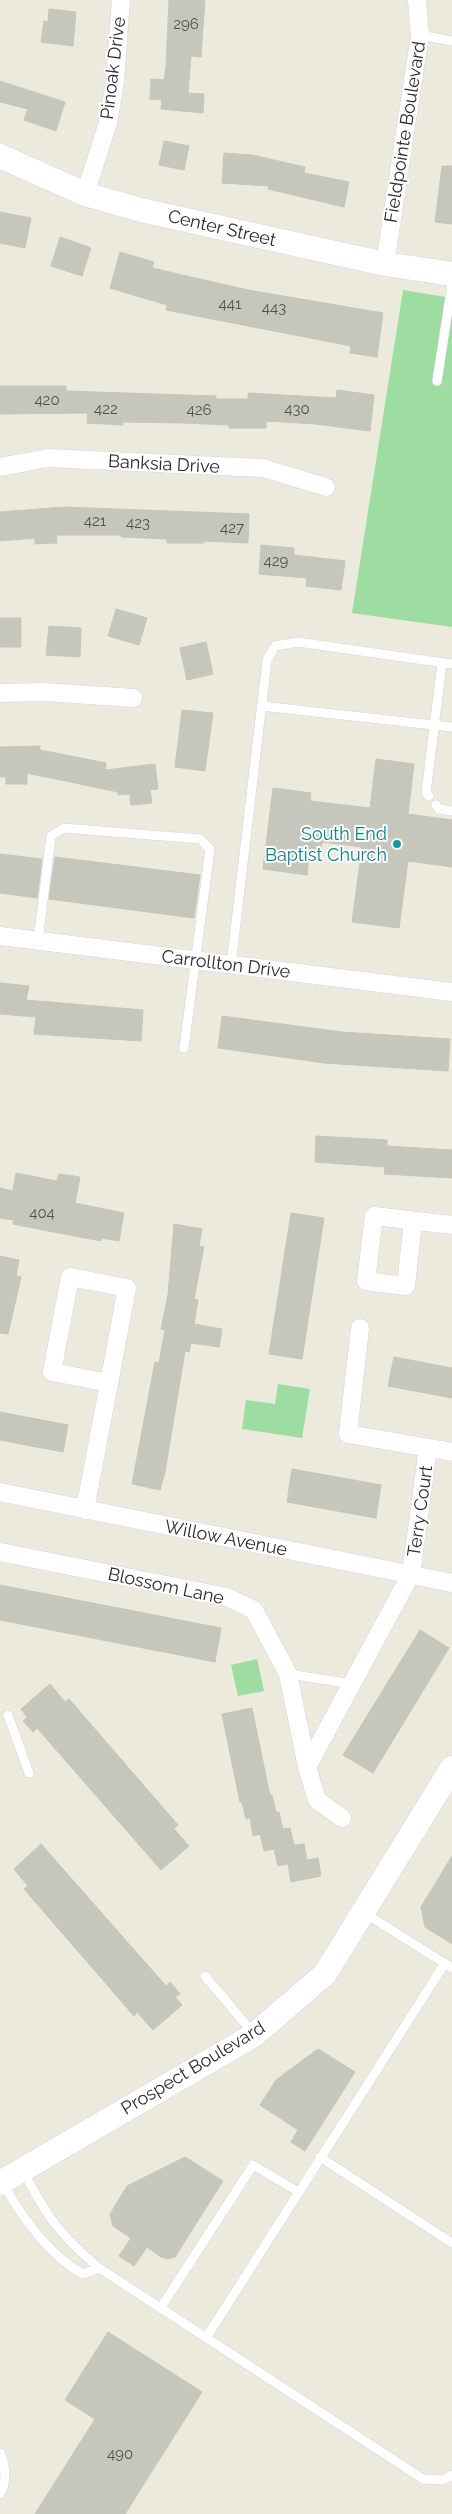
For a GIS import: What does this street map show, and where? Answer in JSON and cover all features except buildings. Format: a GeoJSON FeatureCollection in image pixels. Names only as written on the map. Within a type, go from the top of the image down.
{"type":"FeatureCollection","features":[{"type":"Feature","properties":{"kind":"street","name":"Pinoak Drive"},"geometry":{"type":"LineString","coordinates":[[85,194],[108,123],[115,81],[121,0]]}},
{"type":"Feature","properties":{"kind":"street","name":"Fieldpointe Boulevard"},"geometry":{"type":"LineString","coordinates":[[385,264],[420,34],[417,0]]}},
{"type":"Feature","properties":{"kind":"street","name":"Center Street"},"geometry":{"type":"LineString","coordinates":[[0,156],[85,194],[141,210],[385,264],[452,274]]}},
{"type":"Feature","properties":{"kind":"street","name":"Banksia Drive"},"geometry":{"type":"LineString","coordinates":[[0,467],[48,458],[263,468],[326,487]]}},
{"type":"Feature","properties":{"kind":"street"},"geometry":{"type":"LineString","coordinates":[[0,693],[45,692],[132,698]]}},
{"type":"Feature","properties":{"kind":"street","name":"Carrollton Drive"},"geometry":{"type":"LineString","coordinates":[[0,936],[452,992]]}},
{"type":"Feature","properties":{"kind":"street"},"geometry":{"type":"LineString","coordinates":[[413,1221],[452,1226]]}},
{"type":"Feature","properties":{"kind":"street"},"geometry":{"type":"LineString","coordinates":[[85,1510],[127,1288],[70,1277],[52,1372],[109,1383]]}},
{"type":"Feature","properties":{"kind":"street","name":"Terry Court"},"geometry":{"type":"LineString","coordinates":[[360,1328],[348,1434],[452,1452]]}},
{"type":"Feature","properties":{"kind":"street","name":"Terry Court"},"geometry":{"type":"LineString","coordinates":[[411,1574],[428,1448]]}},
{"type":"Feature","properties":{"kind":"street","name":"Willow Avenue"},"geometry":{"type":"LineString","coordinates":[[0,1492],[452,1583]]}},
{"type":"Feature","properties":{"kind":"street","name":"Blossom Lane"},"geometry":{"type":"LineString","coordinates":[[0,1552],[227,1597],[254,1610],[288,1674],[307,1767],[318,1800],[342,1818]]}},
{"type":"Feature","properties":{"kind":"street"},"geometry":{"type":"LineString","coordinates":[[307,1767],[411,1574]]}},
{"type":"Feature","properties":{"kind":"street","name":"Prospect Boulevard"},"geometry":{"type":"LineString","coordinates":[[1,2182],[254,2035],[325,1974],[452,1768]]}},
{"type":"Feature","properties":{"kind":"lane"},"geometry":{"type":"LineString","coordinates":[[420,34],[452,41]]}},
{"type":"Feature","properties":{"kind":"lane"},"geometry":{"type":"LineString","coordinates":[[437,382],[452,284]]}},
{"type":"Feature","properties":{"kind":"lane"},"geometry":{"type":"LineString","coordinates":[[231,965],[267,660],[275,646],[298,642],[452,664]]}},
{"type":"Feature","properties":{"kind":"lane"},"geometry":{"type":"LineString","coordinates":[[428,796],[426,793],[442,663]]}},
{"type":"Feature","properties":{"kind":"lane"},"geometry":{"type":"LineString","coordinates":[[261,706],[452,727]]}},
{"type":"Feature","properties":{"kind":"lane"},"geometry":{"type":"LineString","coordinates":[[436,805],[439,809],[452,811]]}},
{"type":"Feature","properties":{"kind":"lane"},"geometry":{"type":"LineString","coordinates":[[38,941],[51,836],[64,828],[200,839],[210,849],[184,1048]]}},
{"type":"Feature","properties":{"kind":"lane"},"geometry":{"type":"LineString","coordinates":[[288,1674],[353,1684]]}},
{"type":"Feature","properties":{"kind":"lane"},"geometry":{"type":"LineString","coordinates":[[8,1715],[29,1773]]}},
{"type":"Feature","properties":{"kind":"lane"},"geometry":{"type":"LineString","coordinates":[[206,2338],[297,2191],[448,1966],[363,1912]]}},
{"type":"Feature","properties":{"kind":"lane"},"geometry":{"type":"LineString","coordinates":[[205,1976],[254,2035]]}},
{"type":"Feature","properties":{"kind":"lane"},"geometry":{"type":"LineString","coordinates":[[320,2157],[452,2243]]}},
{"type":"Feature","properties":{"kind":"lane"},"geometry":{"type":"LineString","coordinates":[[160,2308],[253,2165],[297,2191]]}},
{"type":"Feature","properties":{"kind":"lane"},"geometry":{"type":"LineString","coordinates":[[23,2170],[43,2210],[56,2227],[74,2247],[99,2268],[423,2479],[444,2480],[452,2475]]}},
{"type":"Feature","properties":{"kind":"lane"},"geometry":{"type":"LineString","coordinates":[[1,2182],[14,2203],[54,2252],[72,2268],[83,2274],[99,2268]]}},
{"type":"Feature","properties":{"kind":"lane"},"geometry":{"type":"LineString","coordinates":[[0,2453],[4,2461],[5,2475],[1,2488]]}},
{"type":"Feature","properties":{"kind":"green space"},"geometry":{"type":"Polygon","coordinates":[[[403,290],[452,298],[452,627],[352,613],[403,290]]]}},
{"type":"Feature","properties":{"kind":"green space"},"geometry":{"type":"Polygon","coordinates":[[[278,1384],[310,1389],[302,1438],[242,1429],[246,1400],[275,1404],[278,1384]]]}},
{"type":"Feature","properties":{"kind":"green space"},"geometry":{"type":"Polygon","coordinates":[[[257,1659],[264,1691],[238,1696],[231,1665],[257,1659]]]}},
{"type":"Feature","properties":{"kind":"place","name":"South End Baptist Church"},"geometry":{"type":"Point","coordinates":[397,844]}}]}
